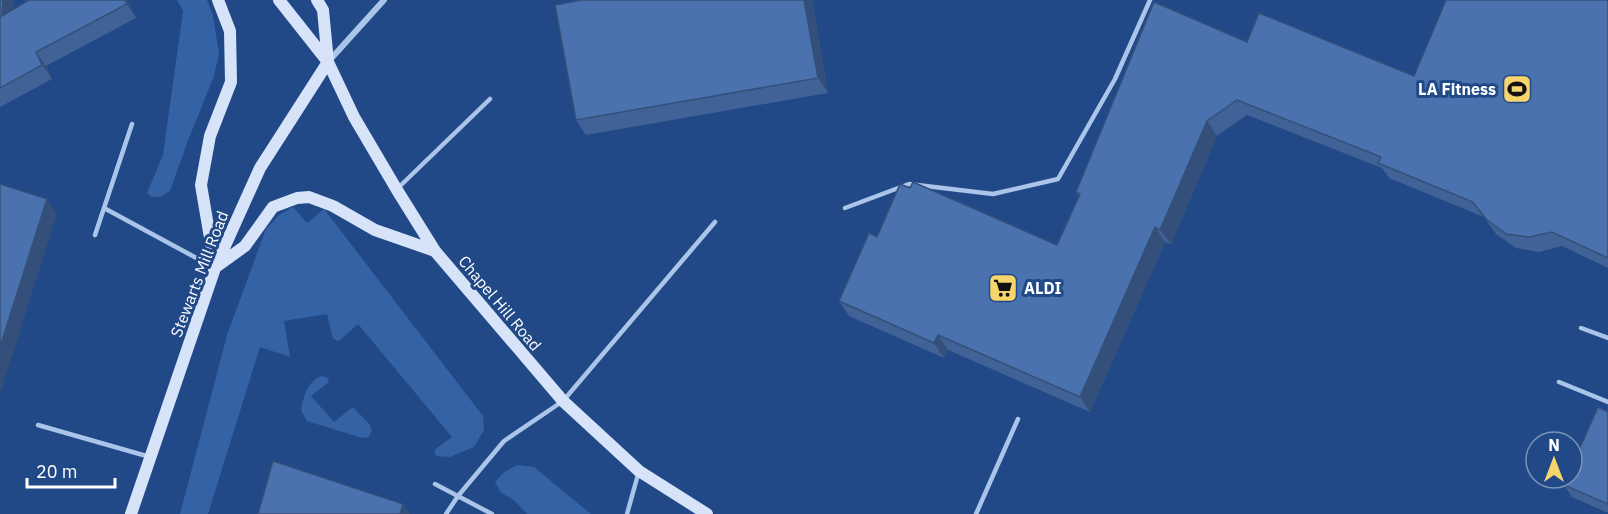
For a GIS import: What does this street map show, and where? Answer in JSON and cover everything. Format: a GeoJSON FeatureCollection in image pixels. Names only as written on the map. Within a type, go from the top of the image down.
{"type":"FeatureCollection","features":[{"type":"Feature","properties":{"kind":"main road"},"geometry":{"type":"LineString","coordinates":[[218,0],[231,31],[231,82],[210,136],[201,185],[215,268],[245,246],[273,207],[297,198],[309,197],[333,206],[375,230],[435,251]]}},
{"type":"Feature","properties":{"kind":"main road","name":"Chapel Hill Road"},"geometry":{"type":"LineString","coordinates":[[279,0],[328,62],[354,117],[435,251],[563,401],[639,471],[707,514]]}},
{"type":"Feature","properties":{"kind":"main road","name":"Chapel Hill Road"},"geometry":{"type":"LineString","coordinates":[[317,0],[323,10],[328,62]]}},
{"type":"Feature","properties":{"kind":"main road","name":"Stewarts Mill Road"},"geometry":{"type":"LineString","coordinates":[[131,514],[215,268],[261,168],[328,62]]}},
{"type":"Feature","properties":{"kind":"street"},"geometry":{"type":"LineString","coordinates":[[328,62],[384,0]]}},
{"type":"Feature","properties":{"kind":"lane"},"geometry":{"type":"LineString","coordinates":[[845,208],[909,184],[993,194],[1058,179],[1115,79],[1150,0]]}},
{"type":"Feature","properties":{"kind":"lane"},"geometry":{"type":"LineString","coordinates":[[397,190],[490,99]]}},
{"type":"Feature","properties":{"kind":"lane"},"geometry":{"type":"LineString","coordinates":[[95,235],[132,124]]}},
{"type":"Feature","properties":{"kind":"lane"},"geometry":{"type":"LineString","coordinates":[[104,208],[215,268]]}},
{"type":"Feature","properties":{"kind":"lane"},"geometry":{"type":"LineString","coordinates":[[446,514],[458,496],[504,441],[563,401],[716,222]]}},
{"type":"Feature","properties":{"kind":"lane"},"geometry":{"type":"LineString","coordinates":[[1581,328],[1608,338]]}},
{"type":"Feature","properties":{"kind":"lane"},"geometry":{"type":"LineString","coordinates":[[1559,382],[1608,402]]}},
{"type":"Feature","properties":{"kind":"lane"},"geometry":{"type":"LineString","coordinates":[[976,514],[1018,419]]}},
{"type":"Feature","properties":{"kind":"lane"},"geometry":{"type":"LineString","coordinates":[[38,424],[150,458]]}},
{"type":"Feature","properties":{"kind":"lane"},"geometry":{"type":"LineString","coordinates":[[627,514],[639,471]]}},
{"type":"Feature","properties":{"kind":"lane"},"geometry":{"type":"LineString","coordinates":[[435,484],[492,514]]}},
{"type":"Feature","properties":{"kind":"shaded area"},"geometry":{"type":"Polygon","coordinates":[[[177,0],[207,0],[213,16],[219,54],[214,76],[170,191],[160,197],[152,197],[147,193],[163,155],[183,11],[177,0]]]}},
{"type":"Feature","properties":{"kind":"shaded area"},"geometry":{"type":"Polygon","coordinates":[[[293,207],[307,223],[324,209],[483,416],[484,430],[474,447],[450,457],[436,456],[434,450],[452,437],[358,324],[339,341],[333,339],[327,314],[284,321],[290,357],[260,347],[208,514],[180,514],[227,335],[266,229],[279,215],[293,207]]]}},
{"type":"Feature","properties":{"kind":"shaded area"},"geometry":{"type":"Polygon","coordinates":[[[321,376],[327,377],[329,382],[311,396],[334,422],[353,407],[370,425],[372,430],[369,437],[362,438],[307,421],[301,410],[305,395],[312,382],[321,376]]]}},
{"type":"Feature","properties":{"kind":"shaded area"},"geometry":{"type":"Polygon","coordinates":[[[517,465],[534,467],[591,514],[527,514],[514,500],[501,493],[495,482],[503,473],[517,465]]]}},
{"type":"Feature","properties":{"kind":"building"},"geometry":{"type":"Polygon","coordinates":[[[0,0],[3,0],[2,16],[29,0],[125,0],[127,4],[36,52],[42,65],[0,88],[0,0]]]}},
{"type":"Feature","properties":{"kind":"building"},"geometry":{"type":"Polygon","coordinates":[[[582,0],[804,0],[818,78],[576,120],[555,5],[582,0]]]}},
{"type":"Feature","properties":{"kind":"building"},"geometry":{"type":"Polygon","coordinates":[[[1446,0],[1608,0],[1608,258],[1552,232],[1529,237],[1506,234],[1486,219],[1473,202],[1378,163],[1381,157],[1237,100],[1207,121],[1160,230],[1155,227],[1080,397],[938,335],[934,343],[839,301],[869,233],[877,237],[900,184],[910,188],[913,182],[1057,245],[1080,194],[1076,192],[1154,2],[1247,42],[1259,13],[1414,76],[1446,0]]]}},
{"type":"Feature","properties":{"kind":"building"},"geometry":{"type":"Polygon","coordinates":[[[0,184],[47,199],[0,347],[0,184]]]}},
{"type":"Feature","properties":{"kind":"building"},"geometry":{"type":"Polygon","coordinates":[[[1598,407],[1608,412],[1608,504],[1576,490],[1584,490],[1584,439],[1598,407]]]}},
{"type":"Feature","properties":{"kind":"building"},"geometry":{"type":"Polygon","coordinates":[[[273,461],[403,504],[400,514],[258,514],[273,461]]]}},
{"type":"Feature","properties":{"kind":"place","name":"LA Fitness"},"geometry":{"type":"Point","coordinates":[1517,89]}},
{"type":"Feature","properties":{"kind":"place","name":"ALDI"},"geometry":{"type":"Point","coordinates":[1003,288]}}]}
